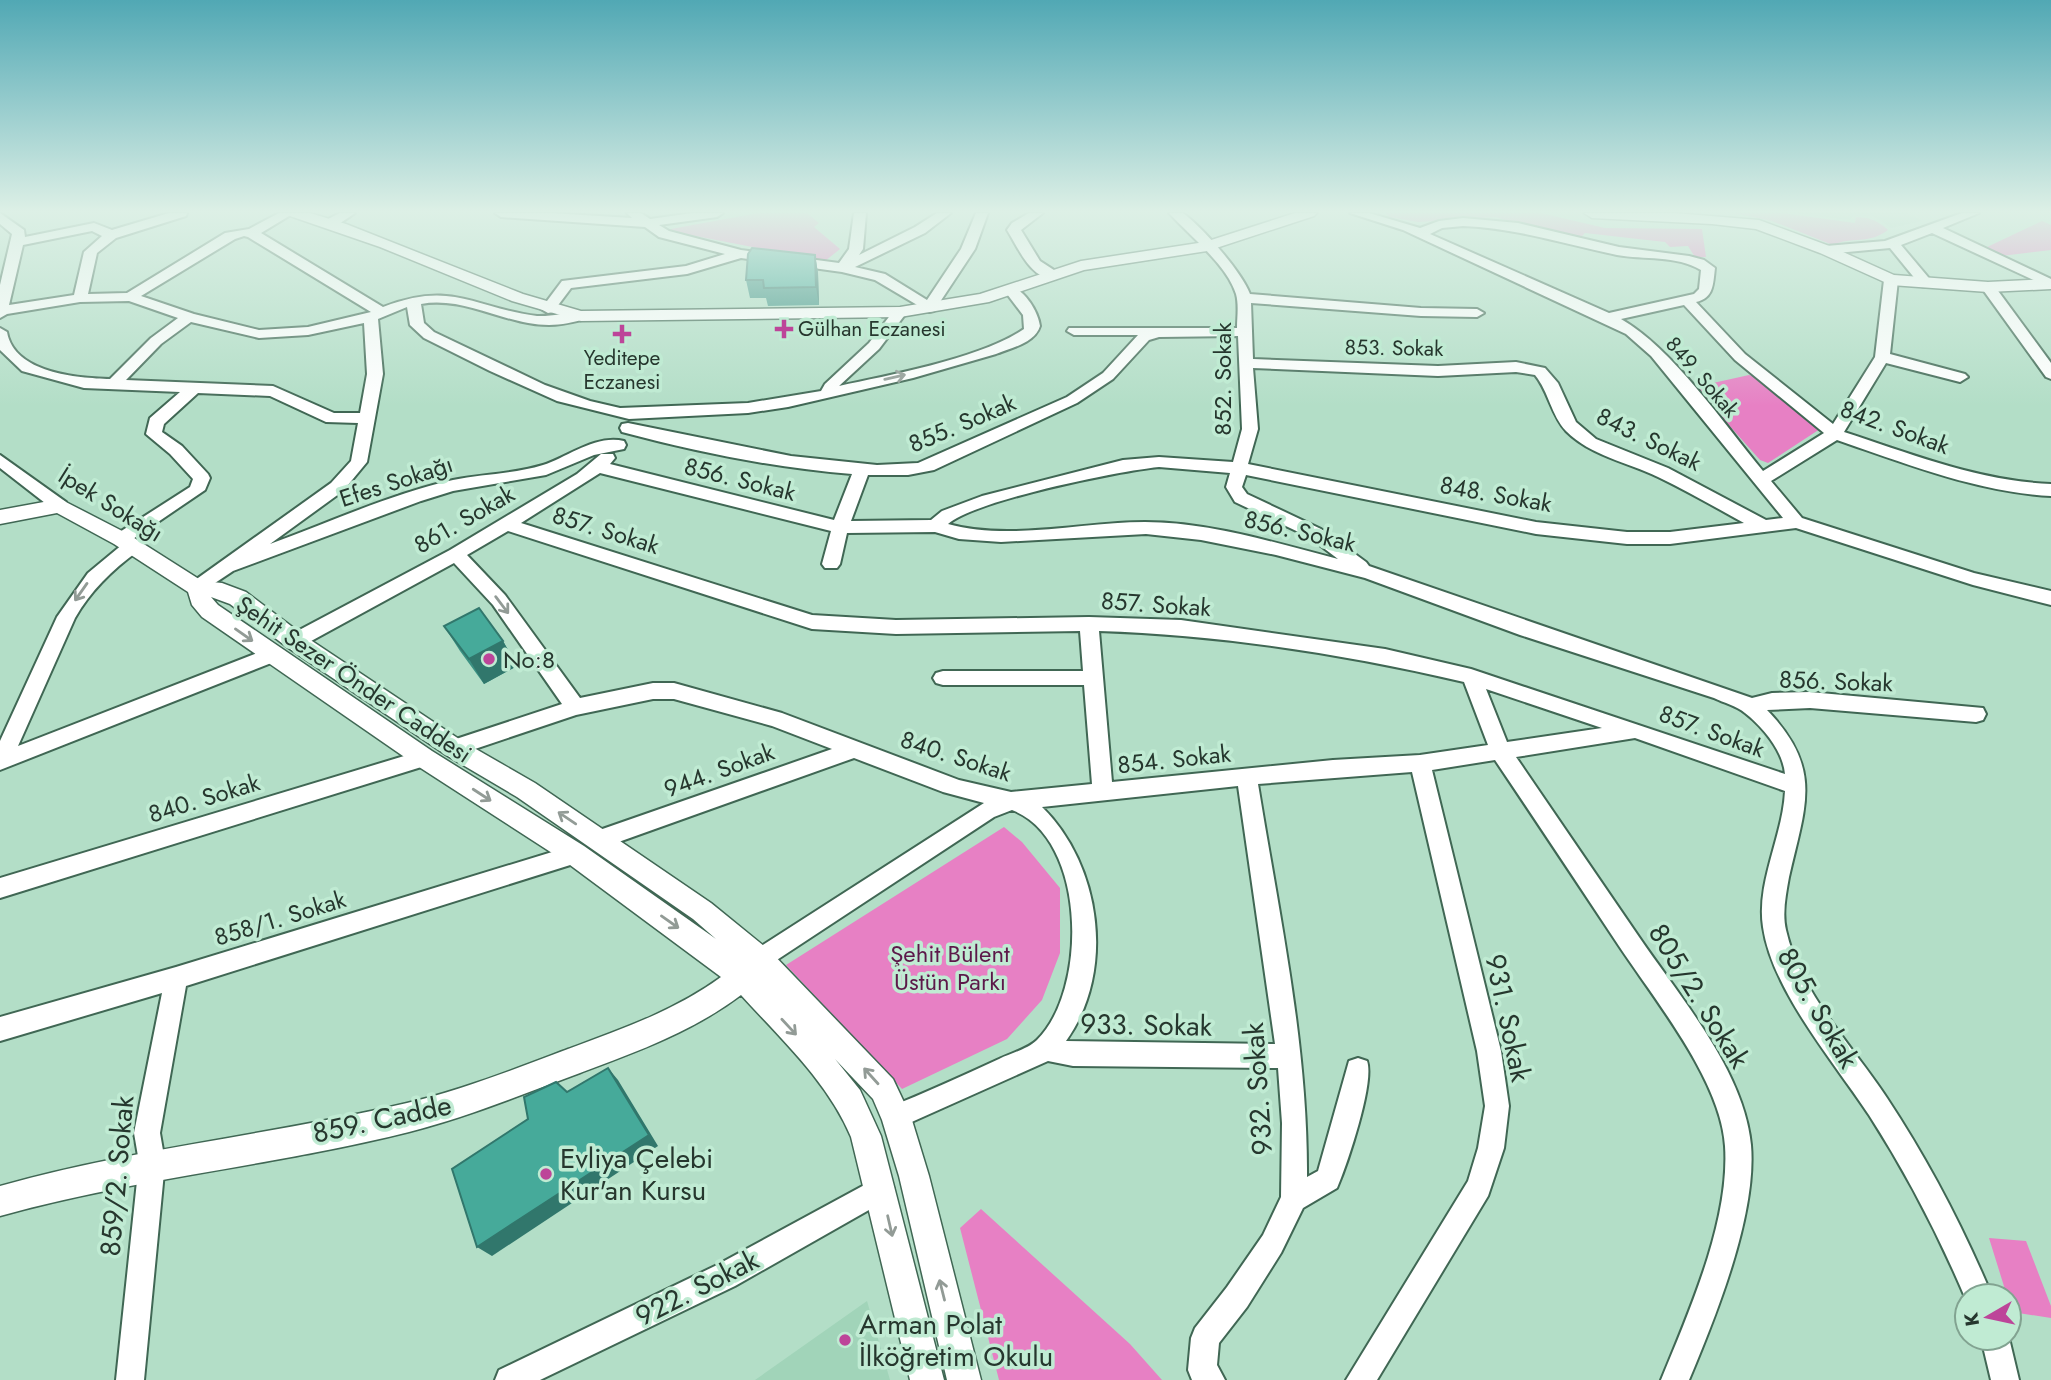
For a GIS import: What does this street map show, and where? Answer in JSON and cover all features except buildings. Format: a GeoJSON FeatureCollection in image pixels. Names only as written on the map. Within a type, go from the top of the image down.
{"type":"FeatureCollection","features":[{"type":"Feature","properties":{"kind":"street"},"geometry":{"type":"LineString","coordinates":[[8,277],[0,313],[80,298],[130,297],[189,317],[260,334],[308,331],[377,314],[423,298],[452,299],[526,318],[556,322],[581,316]]}},
{"type":"Feature","properties":{"kind":"street"},"geometry":{"type":"LineString","coordinates":[[80,298],[85,277]]}},
{"type":"Feature","properties":{"kind":"street"},"geometry":{"type":"LineString","coordinates":[[130,297],[162,277]]}},
{"type":"Feature","properties":{"kind":"street"},"geometry":{"type":"LineString","coordinates":[[320,277],[377,314]]}},
{"type":"Feature","properties":{"kind":"street"},"geometry":{"type":"LineString","coordinates":[[464,277],[548,309],[581,316],[900,312],[1011,290],[1045,277]]}},
{"type":"Feature","properties":{"kind":"street"},"geometry":{"type":"LineString","coordinates":[[548,309],[567,284],[624,277]]}},
{"type":"Feature","properties":{"kind":"street"},"geometry":{"type":"LineString","coordinates":[[881,277],[929,308]]}},
{"type":"Feature","properties":{"kind":"street"},"geometry":{"type":"LineString","coordinates":[[929,308],[947,277]]}},
{"type":"Feature","properties":{"kind":"street","name":"852. Sokak"},"geometry":{"type":"LineString","coordinates":[[1236,277],[1244,298],[1250,429],[1234,487],[1241,498],[1315,533],[1369,573]]}},
{"type":"Feature","properties":{"kind":"street","name":"849. Sokak"},"geometry":{"type":"LineString","coordinates":[[1518,277],[1608,318],[1631,331],[1656,353],[1796,522]]}},
{"type":"Feature","properties":{"kind":"street"},"geometry":{"type":"LineString","coordinates":[[1608,318],[1699,297],[1706,290],[1707,277]]}},
{"type":"Feature","properties":{"kind":"street"},"geometry":{"type":"LineString","coordinates":[[1887,277],[1988,287],[2051,284]]}},
{"type":"Feature","properties":{"kind":"street"},"geometry":{"type":"LineString","coordinates":[[1921,277],[1926,283]]}},
{"type":"Feature","properties":{"kind":"street"},"geometry":{"type":"LineString","coordinates":[[1763,479],[1835,434],[1882,357],[1891,279]]}},
{"type":"Feature","properties":{"kind":"street"},"geometry":{"type":"LineString","coordinates":[[1988,287],[2051,374]]}},
{"type":"Feature","properties":{"kind":"street"},"geometry":{"type":"LineString","coordinates":[[413,301],[418,325],[429,335],[540,389],[632,421],[770,406],[942,366],[1020,341],[1031,332],[1033,322],[1011,290]]}},
{"type":"Feature","properties":{"kind":"street"},"geometry":{"type":"LineString","coordinates":[[1244,298],[1421,312],[1477,313]]}},
{"type":"Feature","properties":{"kind":"street","name":"842. Sokak"},"geometry":{"type":"LineString","coordinates":[[1687,300],[1740,357],[1835,434],[1939,469],[1993,483],[2051,490]]}},
{"type":"Feature","properties":{"kind":"street"},"geometry":{"type":"LineString","coordinates":[[828,393],[830,387],[874,346],[900,312]]}},
{"type":"Feature","properties":{"kind":"street"},"geometry":{"type":"LineString","coordinates":[[227,567],[337,487],[359,461],[375,373],[377,314]]}},
{"type":"Feature","properties":{"kind":"street"},"geometry":{"type":"LineString","coordinates":[[113,385],[156,341],[189,317]]}},
{"type":"Feature","properties":{"kind":"street"},"geometry":{"type":"LineString","coordinates":[[1074,331],[1140,331],[1152,334],[1246,332]]}},
{"type":"Feature","properties":{"kind":"street","name":"855. Sokak"},"geometry":{"type":"LineString","coordinates":[[632,421],[767,459],[902,471],[928,466],[1072,400],[1108,376],[1144,337],[1152,334]]}},
{"type":"Feature","properties":{"kind":"street"},"geometry":{"type":"LineString","coordinates":[[1,340],[13,357],[27,368],[84,383],[273,391],[332,418],[367,418]]}},
{"type":"Feature","properties":{"kind":"street"},"geometry":{"type":"LineString","coordinates":[[1882,357],[1960,377]]}},
{"type":"Feature","properties":{"kind":"street","name":"853. Sokak"},"geometry":{"type":"LineString","coordinates":[[1246,363],[1438,371],[1516,367],[1540,372]]}},
{"type":"Feature","properties":{"kind":"street","name":"843. Sokak"},"geometry":{"type":"LineString","coordinates":[[1540,372],[1550,383],[1560,412],[1570,426],[1590,443],[1662,472],[1762,525]]}},
{"type":"Feature","properties":{"kind":"street"},"geometry":{"type":"LineString","coordinates":[[1,761],[79,594],[95,573],[126,543],[197,490],[202,478],[176,450],[154,434],[156,422],[195,387]]}},
{"type":"Feature","properties":{"kind":"street","name":"861. Sokak"},"geometry":{"type":"LineString","coordinates":[[295,641],[456,554],[598,467],[618,445],[632,421]]}},
{"type":"Feature","properties":{"kind":"street","name":"Efes Sokağı"},"geometry":{"type":"LineString","coordinates":[[197,589],[227,567],[415,497],[452,486],[546,470],[590,450],[618,445]]}},
{"type":"Feature","properties":{"kind":"street","name":"İpek Sokağı"},"geometry":{"type":"LineString","coordinates":[[0,460],[60,506],[126,543],[197,589]]}},
{"type":"Feature","properties":{"kind":"street","name":"848. Sokak"},"geometry":{"type":"LineString","coordinates":[[935,526],[948,515],[988,500],[1123,465],[1159,462],[1240,468],[1536,528],[1627,538],[1670,538],[1796,522],[1973,579],[2051,598]]}},
{"type":"Feature","properties":{"kind":"street","name":"856. Sokak"},"geometry":{"type":"LineString","coordinates":[[598,467],[840,527],[935,526],[959,533],[1001,536],[1159,529],[1201,534],[1276,549],[1369,573],[1456,606],[1721,693],[1751,706],[1772,701],[1810,700],[1976,714]]}},
{"type":"Feature","properties":{"kind":"street"},"geometry":{"type":"LineString","coordinates":[[831,564],[840,527],[862,469]]}},
{"type":"Feature","properties":{"kind":"street"},"geometry":{"type":"LineString","coordinates":[[0,517],[60,506]]}},
{"type":"Feature","properties":{"kind":"street","name":"857. Sokak"},"geometry":{"type":"LineString","coordinates":[[506,524],[812,622],[896,627],[1090,624],[1181,628],[1385,656],[1471,676],[1535,700],[1638,731],[1796,786]]}},
{"type":"Feature","properties":{"kind":"street"},"geometry":{"type":"LineString","coordinates":[[456,554],[499,600],[575,707]]}},
{"type":"Feature","properties":{"kind":"street","name":"Şehit Sezer Önder Caddesi"},"geometry":{"type":"LineString","coordinates":[[927,1380],[881,1189],[866,1136],[850,1100],[802,1041],[751,969],[702,911],[526,790],[454,748],[295,641],[237,598],[222,591],[197,589],[200,599],[210,611],[272,655],[424,758],[575,854],[709,950],[751,969],[883,1089],[896,1117],[913,1174],[964,1380]]}},
{"type":"Feature","properties":{"kind":"street"},"geometry":{"type":"LineString","coordinates":[[1090,624],[1103,793]]}},
{"type":"Feature","properties":{"kind":"street"},"geometry":{"type":"LineString","coordinates":[[1,761],[272,655],[295,641]]}},
{"type":"Feature","properties":{"kind":"street","name":"805/2. Sokak"},"geometry":{"type":"LineString","coordinates":[[1471,676],[1501,752],[1685,1024],[1724,1089],[1738,1145],[1735,1205],[1700,1321],[1675,1380]]}},
{"type":"Feature","properties":{"kind":"street"},"geometry":{"type":"LineString","coordinates":[[943,678],[1093,678]]}},
{"type":"Feature","properties":{"kind":"street","name":"840. Sokak"},"geometry":{"type":"LineString","coordinates":[[454,748],[575,707],[653,691],[674,691],[775,719],[976,795],[1012,801],[1031,809],[1050,829],[1078,881],[1084,914],[1083,959],[1078,995],[1064,1023],[1045,1049],[951,1095],[896,1117]]}},
{"type":"Feature","properties":{"kind":"street","name":"805. Sokak"},"geometry":{"type":"LineString","coordinates":[[1751,706],[1779,737],[1792,757],[1796,786],[1776,890],[1774,928],[1786,963],[1930,1194],[1971,1282]]}},
{"type":"Feature","properties":{"kind":"street","name":"854. Sokak"},"geometry":{"type":"LineString","coordinates":[[751,969],[956,830],[987,811],[1012,801],[1247,779],[1333,768],[1420,763],[1638,731]]}},
{"type":"Feature","properties":{"kind":"street"},"geometry":{"type":"LineString","coordinates":[[424,758],[454,748]]}},
{"type":"Feature","properties":{"kind":"street","name":"944. Sokak"},"geometry":{"type":"LineString","coordinates":[[599,840],[856,749]]}},
{"type":"Feature","properties":{"kind":"street","name":"840. Sokak"},"geometry":{"type":"LineString","coordinates":[[0,888],[424,758]]}},
{"type":"Feature","properties":{"kind":"street","name":"931. Sokak"},"geometry":{"type":"LineString","coordinates":[[1360,1380],[1479,1187],[1491,1148],[1497,1105],[1489,1051],[1420,763]]}},
{"type":"Feature","properties":{"kind":"street","name":"932. Sokak"},"geometry":{"type":"LineString","coordinates":[[1206,1375],[1205,1338],[1237,1297],[1272,1244],[1294,1199],[1295,1124],[1289,1056],[1247,779]]}},
{"type":"Feature","properties":{"kind":"street"},"geometry":{"type":"LineString","coordinates":[[575,854],[599,840]]}},
{"type":"Feature","properties":{"kind":"street","name":"858/1. Sokak"},"geometry":{"type":"LineString","coordinates":[[0,1028],[176,978],[575,854]]}},
{"type":"Feature","properties":{"kind":"street","name":"859. Cadde"},"geometry":{"type":"LineString","coordinates":[[0,1201],[152,1162],[407,1117],[461,1102],[659,1030],[720,994],[751,969]]}},
{"type":"Feature","properties":{"kind":"street","name":"859/2. Sokak"},"geometry":{"type":"LineString","coordinates":[[130,1380],[152,1162],[147,1133],[176,978]]}},
{"type":"Feature","properties":{"kind":"street","name":"933. Sokak"},"geometry":{"type":"LineString","coordinates":[[1045,1049],[1073,1054],[1289,1056]]}},
{"type":"Feature","properties":{"kind":"street"},"geometry":{"type":"LineString","coordinates":[[1294,1199],[1328,1179],[1354,1093],[1358,1070]]}},
{"type":"Feature","properties":{"kind":"street"},"geometry":{"type":"LineString","coordinates":[[881,1189],[913,1174]]}},
{"type":"Feature","properties":{"kind":"street","name":"922. Sokak"},"geometry":{"type":"LineString","coordinates":[[509,1380],[725,1276],[881,1189]]}},
{"type":"Feature","properties":{"kind":"street"},"geometry":{"type":"LineString","coordinates":[[1998,1352],[2005,1380]]}},
{"type":"Feature","properties":{"kind":"shaded area","name":"Arman Polat İlköğretim Okulu"},"geometry":{"type":"Polygon","coordinates":[[[867,1301],[890,1380],[755,1380],[867,1301]]]}},
{"type":"Feature","properties":{"kind":"green space"},"geometry":{"type":"Polygon","coordinates":[[[1749,375],[1761,379],[1820,429],[1768,463],[1760,460],[1695,387],[1749,375]]]}},
{"type":"Feature","properties":{"kind":"green space","name":"Şehit Bülent Üstün Parkı"},"geometry":{"type":"Polygon","coordinates":[[[1004,827],[1022,842],[1060,888],[1060,953],[1042,1000],[1007,1039],[902,1089],[786,965],[1004,827]]]}},
{"type":"Feature","properties":{"kind":"green space"},"geometry":{"type":"Polygon","coordinates":[[[981,1209],[1130,1344],[1162,1380],[999,1380],[960,1228],[981,1209]]]}},
{"type":"Feature","properties":{"kind":"green space"},"geometry":{"type":"Polygon","coordinates":[[[1989,1238],[2026,1241],[2051,1306],[2051,1318],[2023,1314],[2023,1282],[2003,1282],[1989,1238]]]}},
{"type":"Feature","properties":{"kind":"place","name":"Gülhan Eczanesi"},"geometry":{"type":"Point","coordinates":[784,329]}},
{"type":"Feature","properties":{"kind":"place","name":"Yeditepe Eczanesi"},"geometry":{"type":"Point","coordinates":[622,334]}},
{"type":"Feature","properties":{"kind":"place","name":"No:8"},"geometry":{"type":"Point","coordinates":[489,659]}},
{"type":"Feature","properties":{"kind":"place","name":"Evliya Çelebi Kur'an Kursu"},"geometry":{"type":"Point","coordinates":[546,1174]}},
{"type":"Feature","properties":{"kind":"place","name":"Arman Polat İlköğretim Okulu"},"geometry":{"type":"Point","coordinates":[845,1340]}}]}
